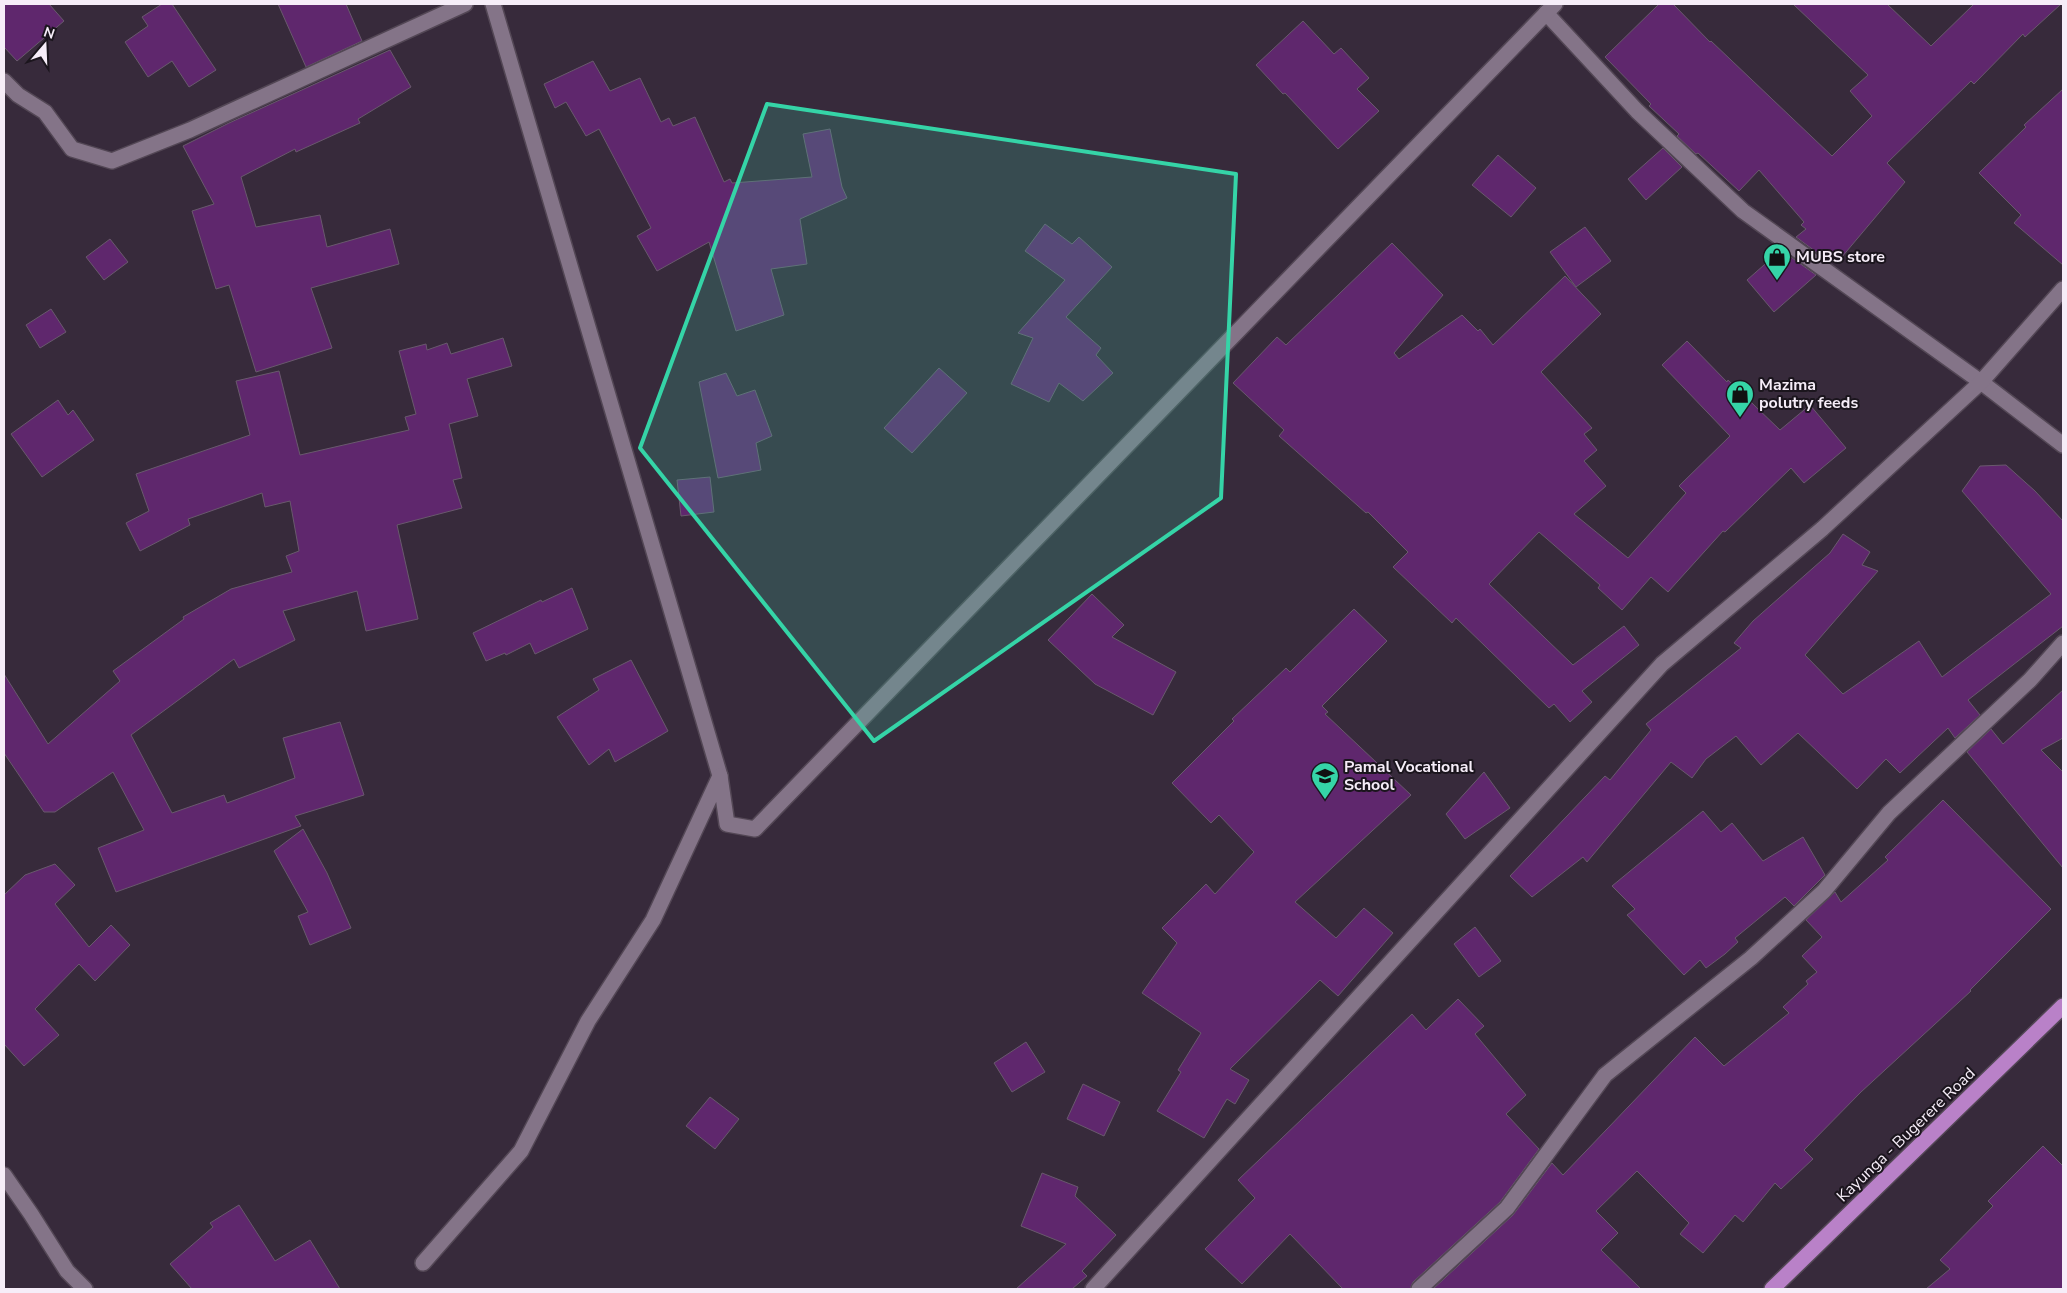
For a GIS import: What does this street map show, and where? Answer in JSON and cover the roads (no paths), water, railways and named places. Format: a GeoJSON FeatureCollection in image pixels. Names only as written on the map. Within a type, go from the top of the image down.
{"type":"FeatureCollection","features":[{"type":"Feature","properties":{"kind":"main road","name":"Kayunga - Bugerere Road"},"geometry":{"type":"LineString","coordinates":[[1772,1289],[2063,1006]]}},
{"type":"Feature","properties":{"kind":"street"},"geometry":{"type":"LineString","coordinates":[[4,81],[18,95],[45,112],[72,149],[112,161],[190,130],[465,4]]}},
{"type":"Feature","properties":{"kind":"street"},"geometry":{"type":"LineString","coordinates":[[493,4],[720,776],[727,824],[755,829],[1551,8],[1638,111],[1743,211],[1981,382],[2063,445]]}},
{"type":"Feature","properties":{"kind":"street"},"geometry":{"type":"LineString","coordinates":[[1093,1289],[1662,664],[1822,529],[1981,382],[2063,289]]}},
{"type":"Feature","properties":{"kind":"street"},"geometry":{"type":"LineString","coordinates":[[1419,1289],[1507,1208],[1605,1075],[1752,958],[1824,891],[1889,813],[2030,680],[2063,643]]}},
{"type":"Feature","properties":{"kind":"street"},"geometry":{"type":"LineString","coordinates":[[423,1263],[521,1151],[588,1021],[652,920],[720,776]]}},
{"type":"Feature","properties":{"kind":"street"},"geometry":{"type":"LineString","coordinates":[[4,1175],[32,1214],[67,1271],[85,1289]]}},
{"type":"Feature","properties":{"kind":"place","name":"MUBS store"},"geometry":{"type":"Point","coordinates":[1777,281]}},
{"type":"Feature","properties":{"kind":"place","name":"Mazima polutry feeds"},"geometry":{"type":"Point","coordinates":[1740,418]}},
{"type":"Feature","properties":{"kind":"place","name":"Pamal Vocational School"},"geometry":{"type":"Point","coordinates":[1325,800]}}]}
